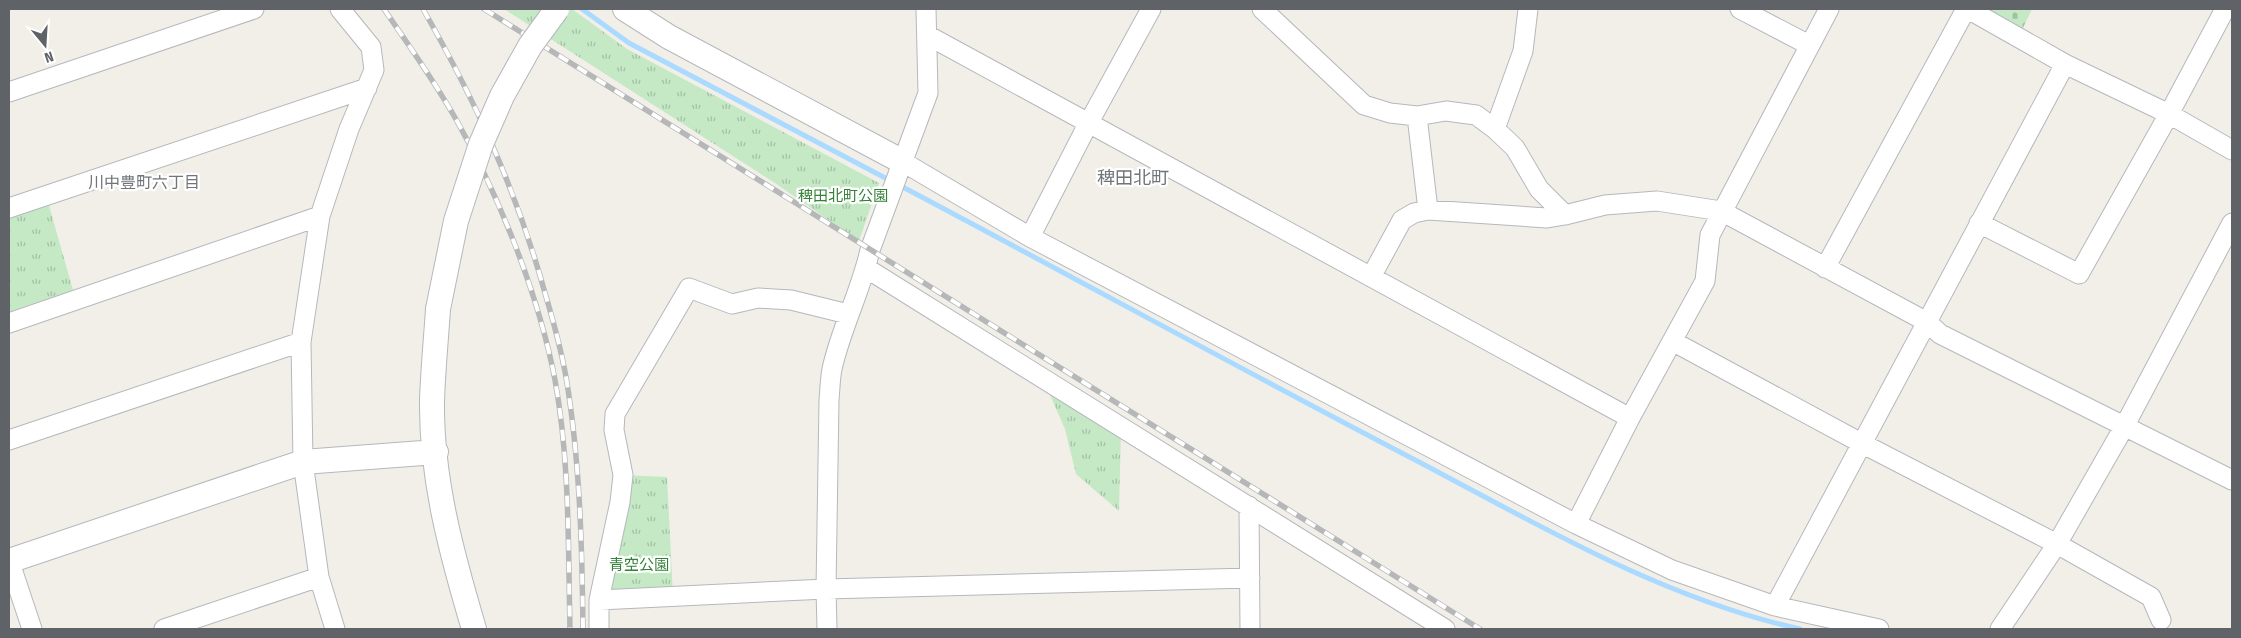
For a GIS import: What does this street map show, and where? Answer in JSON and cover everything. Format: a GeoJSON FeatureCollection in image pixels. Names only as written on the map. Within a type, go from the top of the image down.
{"type":"FeatureCollection","features":[{"type":"Feature","properties":{"kind":"street"},"geometry":{"type":"LineString","coordinates":[[9,92],[254,9]]}},
{"type":"Feature","properties":{"kind":"street"},"geometry":{"type":"LineString","coordinates":[[335,629],[319,576],[303,462],[301,342],[320,216],[349,129],[374,70],[371,47],[340,9]]}},
{"type":"Feature","properties":{"kind":"street"},"geometry":{"type":"LineString","coordinates":[[474,629],[455,565],[440,494],[432,402],[438,309],[456,222],[481,144],[502,96],[530,46],[557,9]]}},
{"type":"Feature","properties":{"kind":"street"},"geometry":{"type":"LineString","coordinates":[[625,9],[901,167],[1576,524],[1672,570],[1775,606],[1879,629]]}},
{"type":"Feature","properties":{"kind":"street"},"geometry":{"type":"LineString","coordinates":[[827,629],[829,400],[832,370],[848,314],[866,268],[870,250],[928,92],[926,9]]}},
{"type":"Feature","properties":{"kind":"street"},"geometry":{"type":"LineString","coordinates":[[1030,236],[1088,124],[1151,9]]}},
{"type":"Feature","properties":{"kind":"street"},"geometry":{"type":"LineString","coordinates":[[1262,9],[1364,105],[1390,113],[1417,116],[1446,111],[1476,115],[1495,129],[1514,148],[1539,189],[1565,215]]}},
{"type":"Feature","properties":{"kind":"street"},"geometry":{"type":"LineString","coordinates":[[1495,129],[1523,51],[1528,9]]}},
{"type":"Feature","properties":{"kind":"street"},"geometry":{"type":"LineString","coordinates":[[1740,9],[1809,45]]}},
{"type":"Feature","properties":{"kind":"street"},"geometry":{"type":"LineString","coordinates":[[1576,524],[1630,418],[1705,281],[1710,235],[1829,9]]}},
{"type":"Feature","properties":{"kind":"street"},"geometry":{"type":"LineString","coordinates":[[1825,268],[1967,9],[2065,64],[2169,114],[2232,150]]}},
{"type":"Feature","properties":{"kind":"street"},"geometry":{"type":"LineString","coordinates":[[1979,223],[2079,274],[2169,114],[2224,9]]}},
{"type":"Feature","properties":{"kind":"street"},"geometry":{"type":"LineString","coordinates":[[927,35],[1371,277],[1436,310],[1630,418]]}},
{"type":"Feature","properties":{"kind":"street"},"geometry":{"type":"LineString","coordinates":[[1775,606],[2065,64]]}},
{"type":"Feature","properties":{"kind":"street"},"geometry":{"type":"LineString","coordinates":[[9,208],[367,88]]}},
{"type":"Feature","properties":{"kind":"street"},"geometry":{"type":"LineString","coordinates":[[1417,116],[1428,210]]}},
{"type":"Feature","properties":{"kind":"street"},"geometry":{"type":"LineString","coordinates":[[1371,277],[1402,220],[1414,213],[1428,210],[1547,218],[1605,205],[1657,201],[1721,211],[1927,322],[1940,334],[2124,427],[2232,478]]}},
{"type":"Feature","properties":{"kind":"street"},"geometry":{"type":"LineString","coordinates":[[9,323],[320,216]]}},
{"type":"Feature","properties":{"kind":"street"},"geometry":{"type":"LineString","coordinates":[[2000,629],[2057,544],[2124,427],[2232,223]]}},
{"type":"Feature","properties":{"kind":"street"},"geometry":{"type":"LineString","coordinates":[[866,268],[1444,629]]}},
{"type":"Feature","properties":{"kind":"street"},"geometry":{"type":"LineString","coordinates":[[599,629],[599,600],[620,502],[623,475],[614,430],[615,414],[688,288],[732,304],[758,298],[791,300],[848,314]]}},
{"type":"Feature","properties":{"kind":"street"},"geometry":{"type":"LineString","coordinates":[[1672,341],[1863,444],[2057,544],[2151,598],[2161,620]]}},
{"type":"Feature","properties":{"kind":"street"},"geometry":{"type":"LineString","coordinates":[[9,440],[301,342]]}},
{"type":"Feature","properties":{"kind":"street"},"geometry":{"type":"LineString","coordinates":[[32,629],[9,561],[303,462],[436,452]]}},
{"type":"Feature","properties":{"kind":"street"},"geometry":{"type":"LineString","coordinates":[[1249,506],[1250,629]]}},
{"type":"Feature","properties":{"kind":"street"},"geometry":{"type":"LineString","coordinates":[[164,629],[319,576]]}},
{"type":"Feature","properties":{"kind":"street"},"geometry":{"type":"LineString","coordinates":[[599,600],[826,589],[1250,578]]}},
{"type":"Feature","properties":{"kind":"green space","name":"稗田北町公園"},"geometry":{"type":"Polygon","coordinates":[[[504,9],[572,9],[627,49],[879,183],[859,241],[775,183],[504,9]]]}},
{"type":"Feature","properties":{"kind":"green space"},"geometry":{"type":"Polygon","coordinates":[[[1970,9],[2032,9],[2019,36],[1970,9]]]}},
{"type":"Feature","properties":{"kind":"green space"},"geometry":{"type":"Polygon","coordinates":[[[48,202],[73,290],[9,312],[9,215],[48,202]]]}},
{"type":"Feature","properties":{"kind":"green space"},"geometry":{"type":"Polygon","coordinates":[[[1043,379],[1121,428],[1119,511],[1076,474],[1065,429],[1043,379]]]}},
{"type":"Feature","properties":{"kind":"green space","name":"青空公園"},"geometry":{"type":"Polygon","coordinates":[[[623,475],[667,477],[673,596],[599,600],[623,475]]]}},
{"type":"Feature","properties":{"kind":"waterway"},"geometry":{"type":"LineString","coordinates":[[582,9],[629,43],[891,181]]}},
{"type":"Feature","properties":{"kind":"waterway"},"geometry":{"type":"LineString","coordinates":[[899,185],[1558,536],[1605,559],[1701,599],[1750,616],[1800,629]]}},
{"type":"Feature","properties":{"kind":"railway"},"geometry":{"type":"LineString","coordinates":[[384,9],[441,94],[474,152],[503,215],[539,315],[548,348],[560,411],[566,473],[570,629]]}},
{"type":"Feature","properties":{"kind":"railway"},"geometry":{"type":"LineString","coordinates":[[423,9],[477,112],[508,182],[534,255],[557,335],[571,408],[577,471],[581,534],[583,629]]}},
{"type":"Feature","properties":{"kind":"railway"},"geometry":{"type":"LineString","coordinates":[[484,9],[1480,629]]}},
{"type":"Feature","properties":{"kind":"district","name":"稗田北町"},"geometry":{"type":"Point","coordinates":[1133,178]}},
{"type":"Feature","properties":{"kind":"district","name":"川中豊町六丁目"},"geometry":{"type":"Point","coordinates":[144,182]}}]}
